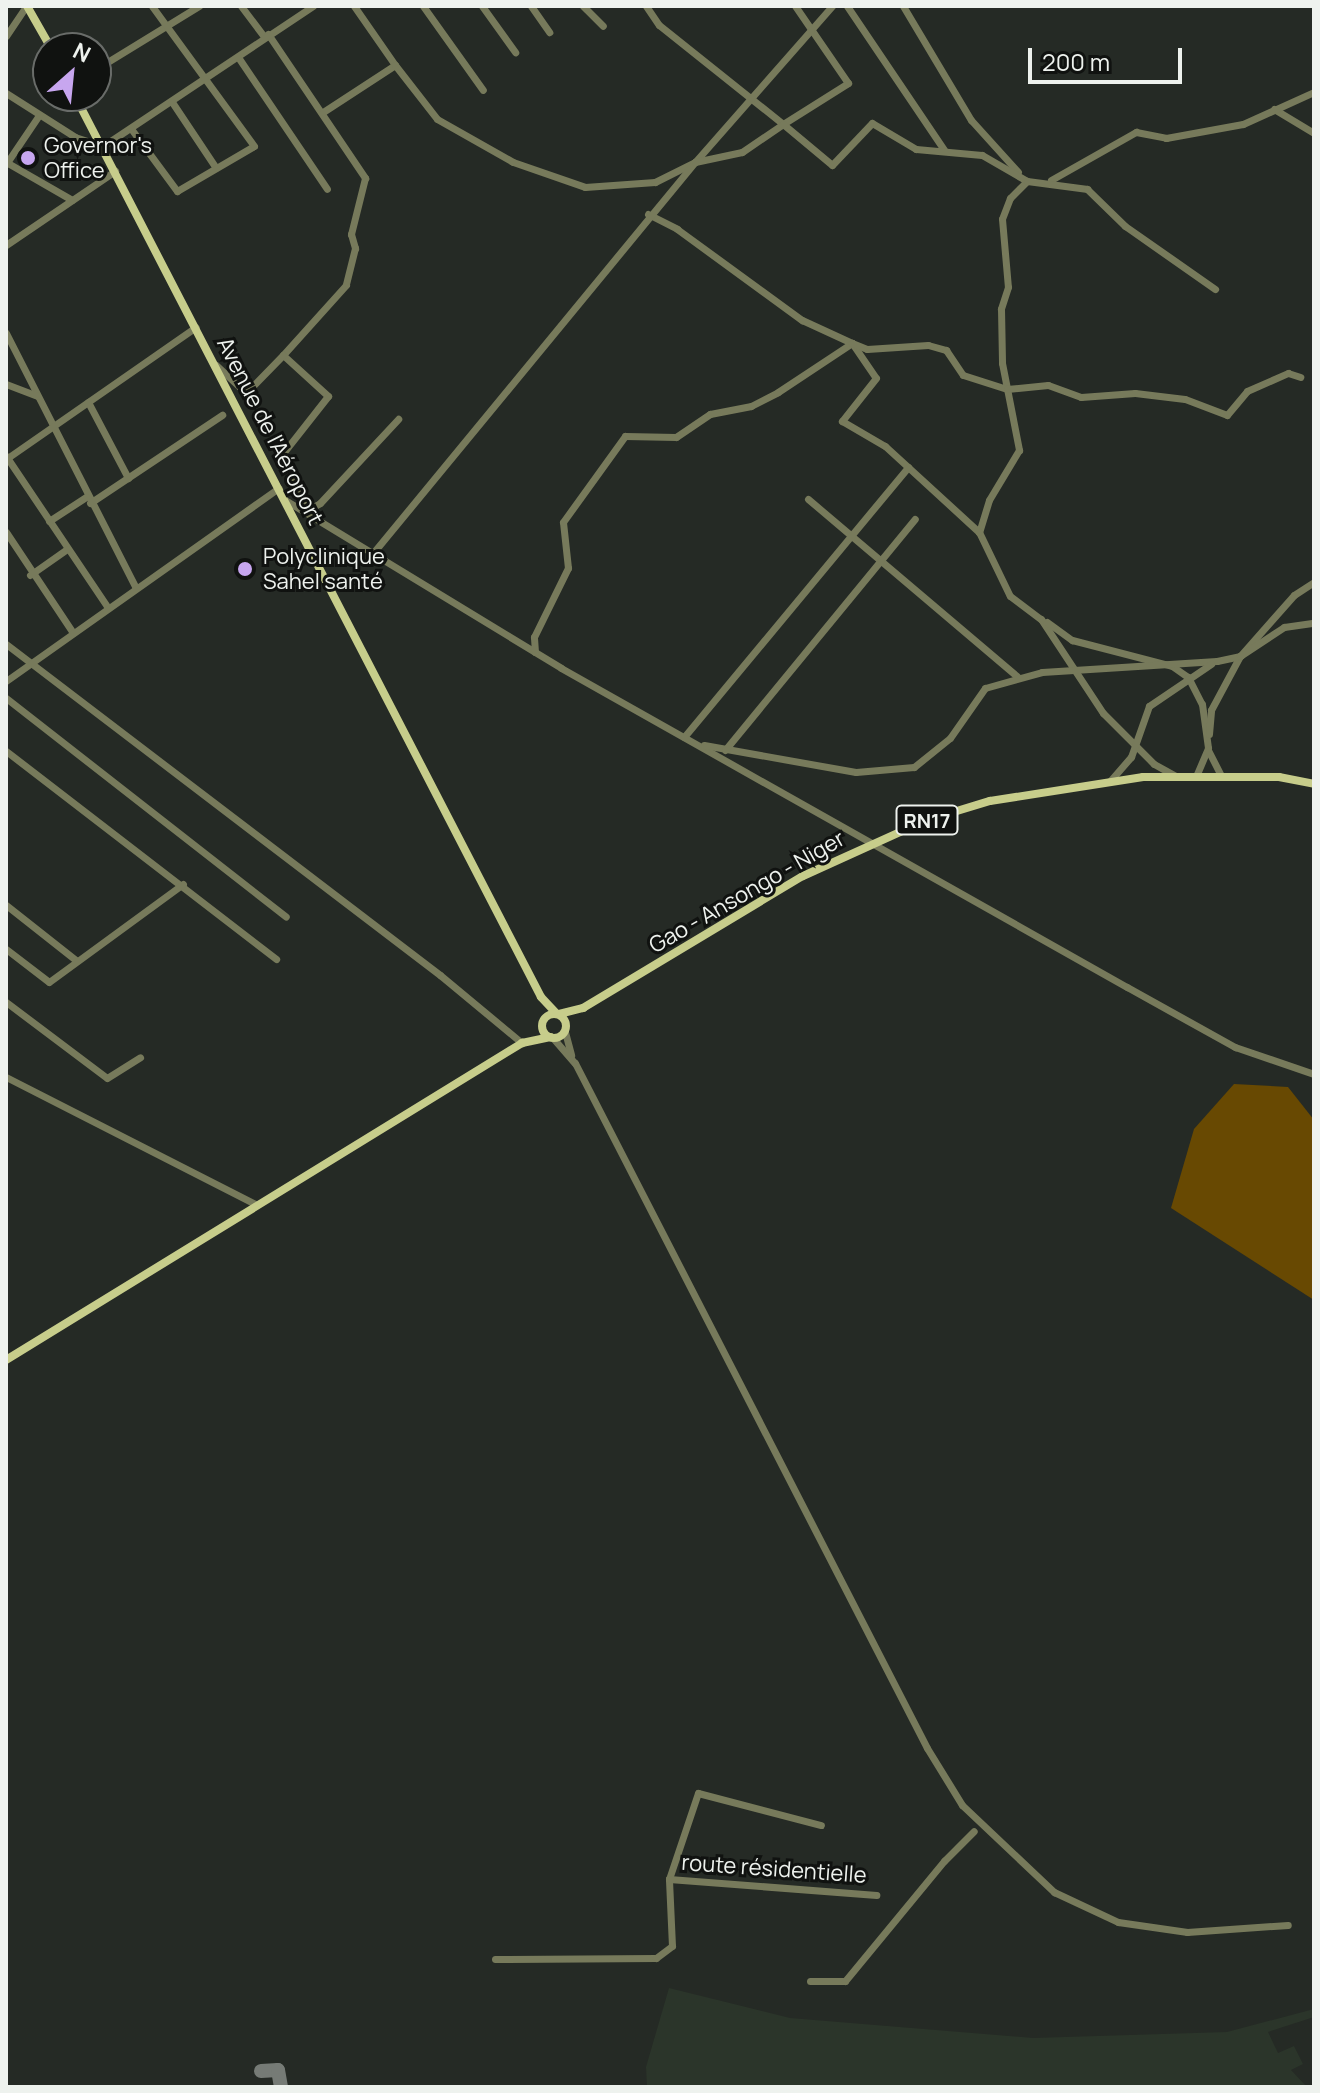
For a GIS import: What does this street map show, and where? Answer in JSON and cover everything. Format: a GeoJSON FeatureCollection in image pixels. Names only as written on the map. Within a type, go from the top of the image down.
{"type":"FeatureCollection","features":[{"type":"Feature","properties":{"kind":"main road"},"geometry":{"type":"LineString","coordinates":[[27,6],[42,32]]}},
{"type":"Feature","properties":{"kind":"main road","name":"Avenue de l'Aéroport"},"geometry":{"type":"LineString","coordinates":[[84,112],[541,997]]}},
{"type":"Feature","properties":{"kind":"main road","name":"Gao - Ansongo - Niger"},"geometry":{"type":"LineString","coordinates":[[583,1008],[803,876],[869,843],[990,801],[1110,781],[1196,776],[1314,784]]}},
{"type":"Feature","properties":{"kind":"main road"},"geometry":{"type":"LineString","coordinates":[[525,1042],[551,1037],[566,1029],[541,997]]}},
{"type":"Feature","properties":{"kind":"main road"},"geometry":{"type":"LineString","coordinates":[[541,997],[543,1022],[551,1037]]}},
{"type":"Feature","properties":{"kind":"main road","name":"RN17"},"geometry":{"type":"LineString","coordinates":[[557,1014],[583,1008]]}},
{"type":"Feature","properties":{"kind":"main road","name":"RN17"},"geometry":{"type":"LineString","coordinates":[[566,1029],[583,1008]]}},
{"type":"Feature","properties":{"kind":"main road"},"geometry":{"type":"LineString","coordinates":[[6,1360],[255,1204],[525,1042],[543,1022],[557,1014]]}},
{"type":"Feature","properties":{"kind":"street"},"geometry":{"type":"LineString","coordinates":[[6,36],[27,6]]}},
{"type":"Feature","properties":{"kind":"street"},"geometry":{"type":"LineString","coordinates":[[132,130],[177,191],[254,146],[152,6]]}},
{"type":"Feature","properties":{"kind":"street"},"geometry":{"type":"LineString","coordinates":[[112,59],[199,6]]}},
{"type":"Feature","properties":{"kind":"street"},"geometry":{"type":"LineString","coordinates":[[215,364],[246,393],[346,285],[355,248],[351,234],[365,178],[323,112],[241,6]]}},
{"type":"Feature","properties":{"kind":"street"},"geometry":{"type":"LineString","coordinates":[[294,6],[300,14]]}},
{"type":"Feature","properties":{"kind":"street"},"geometry":{"type":"LineString","coordinates":[[6,93],[75,137],[103,146],[132,130],[204,77],[313,6]]}},
{"type":"Feature","properties":{"kind":"street"},"geometry":{"type":"LineString","coordinates":[[354,6],[437,119],[513,162],[585,187],[655,182],[695,162],[742,152],[848,83],[795,6]]}},
{"type":"Feature","properties":{"kind":"street"},"geometry":{"type":"LineString","coordinates":[[423,6],[483,90]]}},
{"type":"Feature","properties":{"kind":"street"},"geometry":{"type":"LineString","coordinates":[[482,6],[515,52]]}},
{"type":"Feature","properties":{"kind":"street"},"geometry":{"type":"LineString","coordinates":[[531,6],[549,32]]}},
{"type":"Feature","properties":{"kind":"street"},"geometry":{"type":"LineString","coordinates":[[583,6],[603,26]]}},
{"type":"Feature","properties":{"kind":"street"},"geometry":{"type":"LineString","coordinates":[[646,6],[659,25],[832,165],[872,123],[916,149],[982,155],[1024,179],[1087,189],[1125,226],[1215,289]]}},
{"type":"Feature","properties":{"kind":"street"},"geometry":{"type":"LineString","coordinates":[[373,553],[573,314],[584,291],[648,214],[832,6]]}},
{"type":"Feature","properties":{"kind":"street"},"geometry":{"type":"LineString","coordinates":[[847,6],[944,150]]}},
{"type":"Feature","properties":{"kind":"street"},"geometry":{"type":"LineString","coordinates":[[903,6],[971,120],[1024,179]]}},
{"type":"Feature","properties":{"kind":"street"},"geometry":{"type":"LineString","coordinates":[[238,57],[327,189]]}},
{"type":"Feature","properties":{"kind":"street"},"geometry":{"type":"LineString","coordinates":[[323,112],[395,65]]}},
{"type":"Feature","properties":{"kind":"street"},"geometry":{"type":"LineString","coordinates":[[1048,181],[1091,162],[1136,132],[1166,138],[1243,124],[1314,92]]}},
{"type":"Feature","properties":{"kind":"street"},"geometry":{"type":"LineString","coordinates":[[172,102],[216,168]]}},
{"type":"Feature","properties":{"kind":"street"},"geometry":{"type":"LineString","coordinates":[[1274,109],[1314,133]]}},
{"type":"Feature","properties":{"kind":"street"},"geometry":{"type":"LineString","coordinates":[[39,115],[6,163],[72,200]]}},
{"type":"Feature","properties":{"kind":"street"},"geometry":{"type":"LineString","coordinates":[[6,245],[115,171]]}},
{"type":"Feature","properties":{"kind":"street"},"geometry":{"type":"LineString","coordinates":[[979,532],[989,500],[1019,450],[1002,363],[1001,309],[1008,287],[1002,219],[1010,198],[1024,179]]}},
{"type":"Feature","properties":{"kind":"street"},"geometry":{"type":"LineString","coordinates":[[648,214],[677,229],[802,320],[867,349],[928,345],[946,350],[963,375],[1007,389],[1048,385],[1081,397],[1135,393],[1185,399],[1227,415],[1247,391],[1288,373],[1300,377]]}},
{"type":"Feature","properties":{"kind":"street"},"geometry":{"type":"LineString","coordinates":[[108,608],[6,458],[196,327]]}},
{"type":"Feature","properties":{"kind":"street"},"geometry":{"type":"LineString","coordinates":[[6,333],[88,500],[136,588]]}},
{"type":"Feature","properties":{"kind":"street"},"geometry":{"type":"LineString","coordinates":[[852,343],[876,378],[842,421],[885,446],[979,532],[1010,596],[1041,619],[1072,640],[1172,666],[1188,677],[1202,704],[1208,748],[1221,776]]}},
{"type":"Feature","properties":{"kind":"street"},"geometry":{"type":"LineString","coordinates":[[535,652],[534,637],[568,568],[563,522],[625,436],[676,437],[710,414],[751,406],[778,392],[852,343]]}},
{"type":"Feature","properties":{"kind":"street"},"geometry":{"type":"LineString","coordinates":[[283,355],[328,396],[280,457],[306,501],[304,512]]}},
{"type":"Feature","properties":{"kind":"street"},"geometry":{"type":"LineString","coordinates":[[6,384],[37,396]]}},
{"type":"Feature","properties":{"kind":"street"},"geometry":{"type":"LineString","coordinates":[[88,402],[128,478]]}},
{"type":"Feature","properties":{"kind":"street"},"geometry":{"type":"LineString","coordinates":[[49,521],[128,478],[222,415]]}},
{"type":"Feature","properties":{"kind":"street"},"geometry":{"type":"LineString","coordinates":[[304,512],[320,503],[398,419]]}},
{"type":"Feature","properties":{"kind":"street"},"geometry":{"type":"LineString","coordinates":[[684,737],[908,467]]}},
{"type":"Feature","properties":{"kind":"street"},"geometry":{"type":"LineString","coordinates":[[6,681],[279,488]]}},
{"type":"Feature","properties":{"kind":"street"},"geometry":{"type":"LineString","coordinates":[[808,499],[1017,676]]}},
{"type":"Feature","properties":{"kind":"street"},"geometry":{"type":"LineString","coordinates":[[285,500],[535,652],[869,843],[1235,1047],[1314,1074]]}},
{"type":"Feature","properties":{"kind":"street"},"geometry":{"type":"LineString","coordinates":[[725,750],[915,519]]}},
{"type":"Feature","properties":{"kind":"street"},"geometry":{"type":"LineString","coordinates":[[6,532],[30,574],[73,633]]}},
{"type":"Feature","properties":{"kind":"street"},"geometry":{"type":"LineString","coordinates":[[30,574],[67,549]]}},
{"type":"Feature","properties":{"kind":"street"},"geometry":{"type":"LineString","coordinates":[[1196,776],[1208,748],[1211,710],[1240,656],[1294,595],[1314,582]]}},
{"type":"Feature","properties":{"kind":"street"},"geometry":{"type":"LineString","coordinates":[[1041,619],[1103,713],[1154,764],[1177,777]]}},
{"type":"Feature","properties":{"kind":"street"},"geometry":{"type":"LineString","coordinates":[[694,743],[856,772],[914,767],[950,738],[985,688],[1042,672],[1217,661],[1240,656],[1284,627],[1314,623]]}},
{"type":"Feature","properties":{"kind":"street"},"geometry":{"type":"LineString","coordinates":[[6,644],[525,1042]]}},
{"type":"Feature","properties":{"kind":"street"},"geometry":{"type":"LineString","coordinates":[[1110,781],[1131,757],[1149,706],[1188,677],[1217,661]]}},
{"type":"Feature","properties":{"kind":"street"},"geometry":{"type":"LineString","coordinates":[[6,698],[286,917]]}},
{"type":"Feature","properties":{"kind":"street"},"geometry":{"type":"LineString","coordinates":[[6,751],[183,884],[276,959]]}},
{"type":"Feature","properties":{"kind":"street"},"geometry":{"type":"LineString","coordinates":[[6,949],[49,982],[183,884]]}},
{"type":"Feature","properties":{"kind":"street"},"geometry":{"type":"LineString","coordinates":[[6,905],[77,961]]}},
{"type":"Feature","properties":{"kind":"street"},"geometry":{"type":"LineString","coordinates":[[6,1002],[107,1078],[140,1057]]}},
{"type":"Feature","properties":{"kind":"street"},"geometry":{"type":"LineString","coordinates":[[566,1029],[572,1057],[927,1748],[962,1805],[1054,1892],[1118,1922],[1187,1932],[1288,1925]]}},
{"type":"Feature","properties":{"kind":"street"},"geometry":{"type":"LineString","coordinates":[[551,1037],[572,1057]]}},
{"type":"Feature","properties":{"kind":"street"},"geometry":{"type":"LineString","coordinates":[[6,1077],[255,1204]]}},
{"type":"Feature","properties":{"kind":"street","name":"route résidentielle"},"geometry":{"type":"LineString","coordinates":[[495,1959],[656,1958],[672,1946],[669,1879],[698,1793],[821,1825]]}},
{"type":"Feature","properties":{"kind":"street"},"geometry":{"type":"LineString","coordinates":[[810,1981],[845,1981],[974,1831]]}},
{"type":"Feature","properties":{"kind":"street","name":"route résidentielle"},"geometry":{"type":"LineString","coordinates":[[669,1879],[876,1895]]}},
{"type":"Feature","properties":{"kind":"shaded area"},"geometry":{"type":"Polygon","coordinates":[[[1234,1084],[1288,1087],[1314,1120],[1314,1300],[1171,1208],[1194,1129],[1234,1084]]]}},
{"type":"Feature","properties":{"kind":"shaded area"},"geometry":{"type":"Polygon","coordinates":[[[669,1988],[790,2018],[1033,2038],[1227,2032],[1314,2009],[1314,2017],[1268,2032],[1278,2053],[1294,2046],[1303,2064],[1291,2070],[1307,2087],[647,2087],[646,2067],[669,1988]]]}},
{"type":"Feature","properties":{"kind":"taxiway"},"geometry":{"type":"LineString","coordinates":[[261,2071],[278,2070],[281,2087]]}},
{"type":"Feature","properties":{"kind":"place","name":"Governor's Office"},"geometry":{"type":"Point","coordinates":[28,158]}},
{"type":"Feature","properties":{"kind":"place","name":"Polyclinique Sahel santé"},"geometry":{"type":"Point","coordinates":[245,569]}}]}
